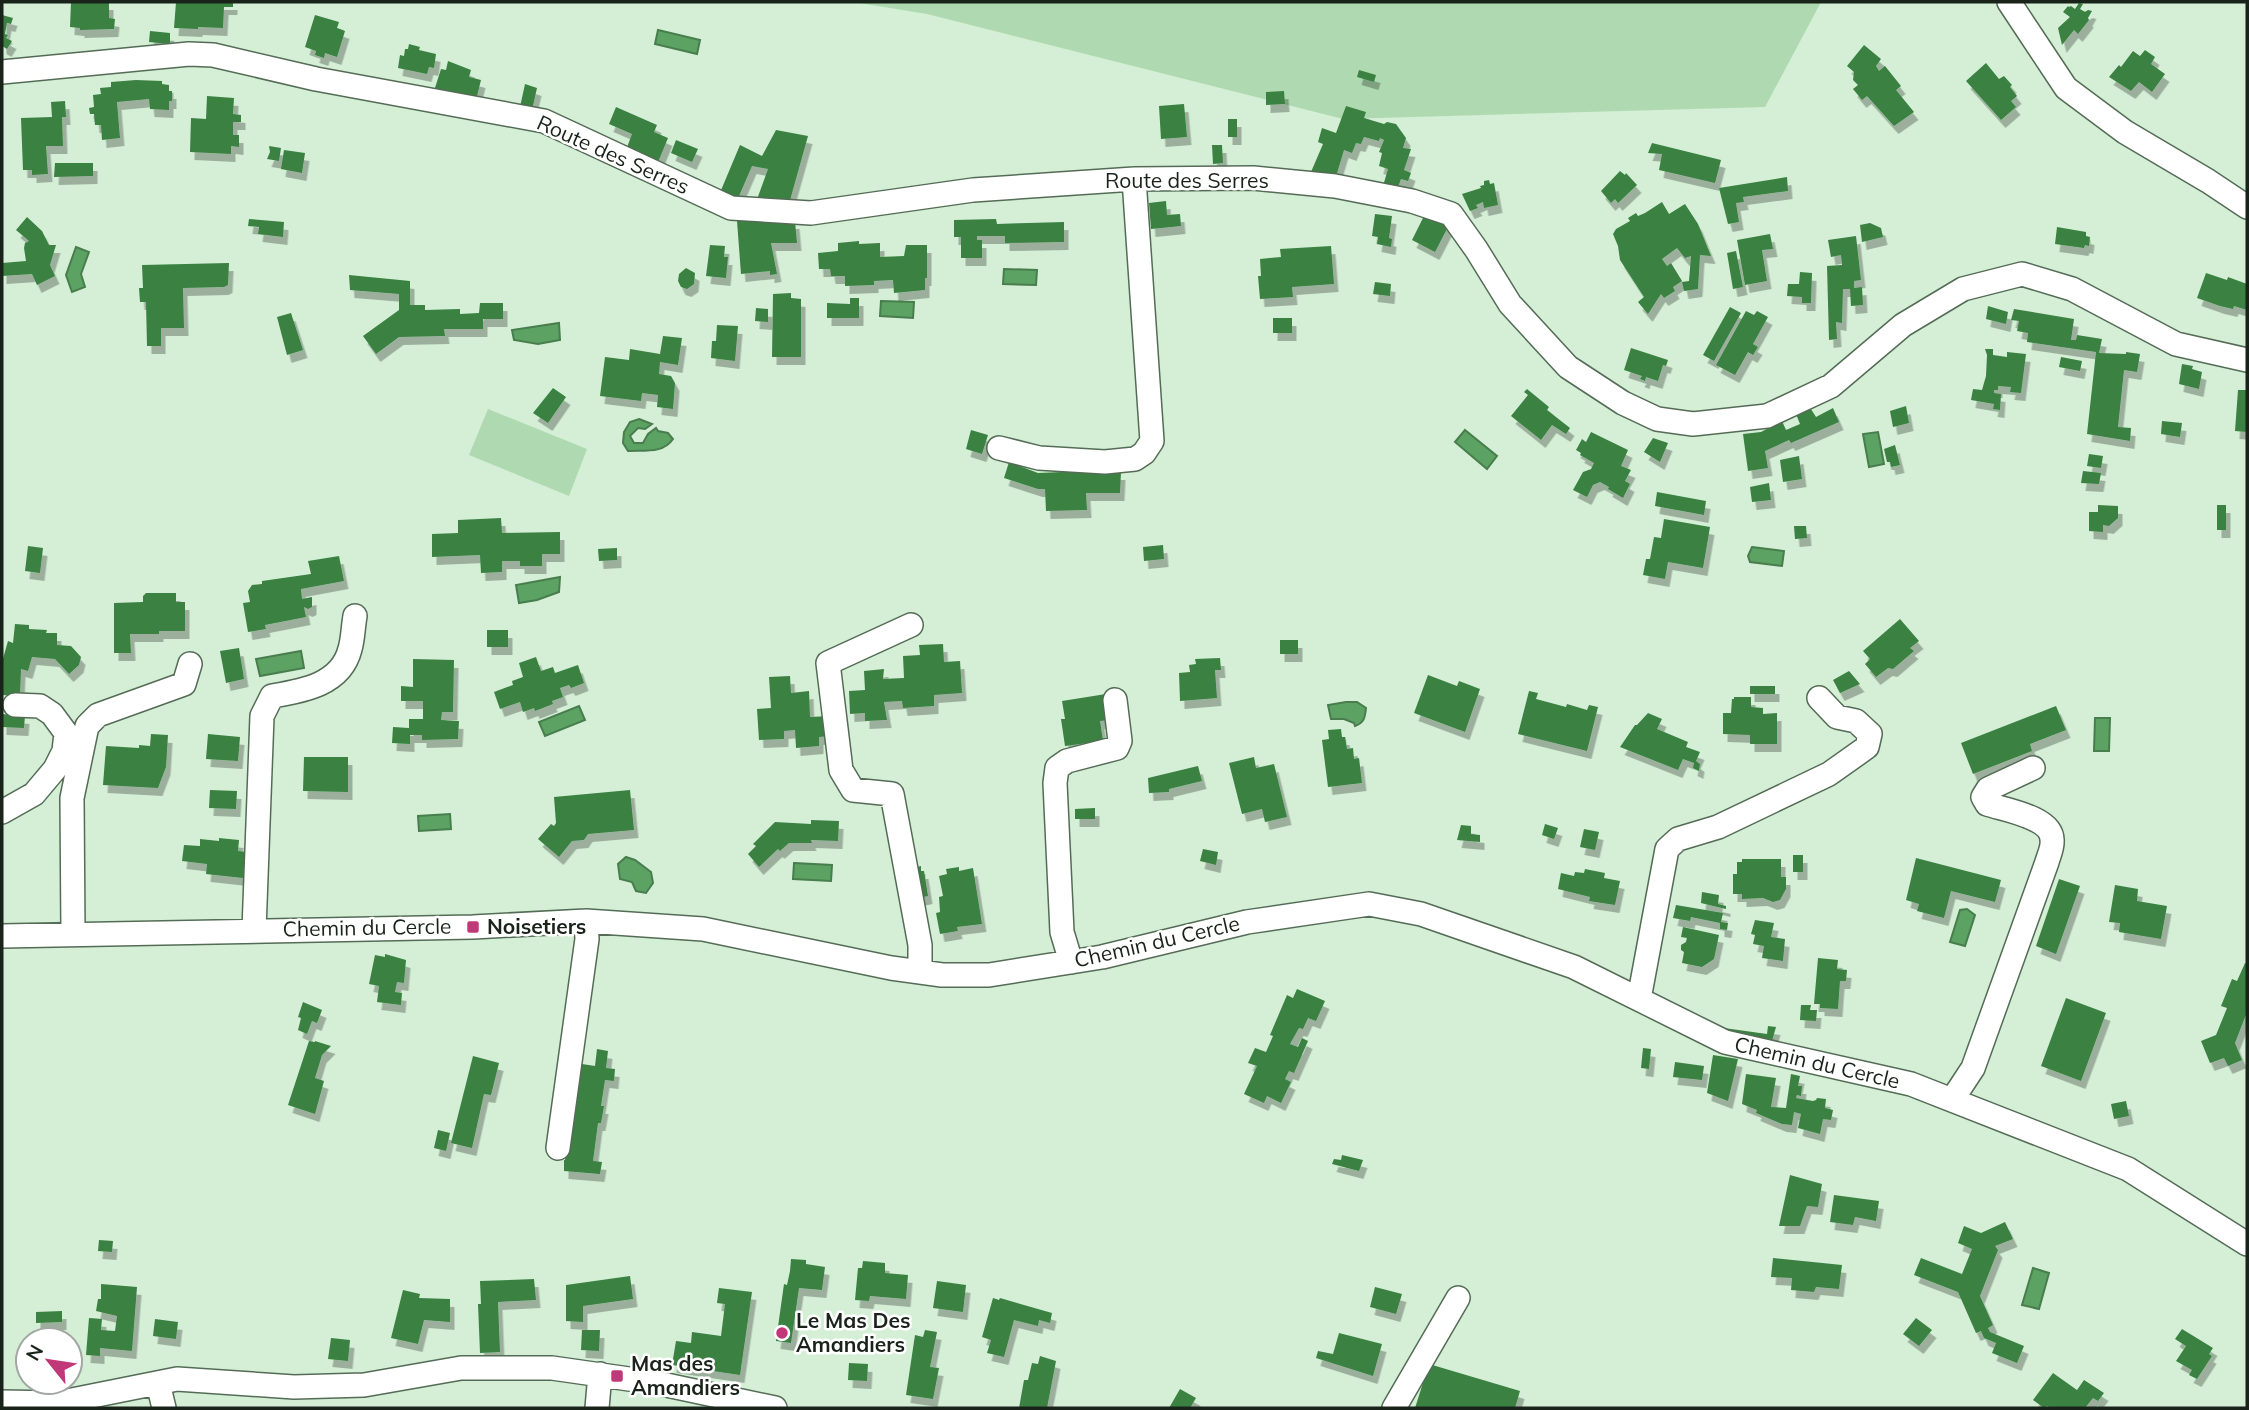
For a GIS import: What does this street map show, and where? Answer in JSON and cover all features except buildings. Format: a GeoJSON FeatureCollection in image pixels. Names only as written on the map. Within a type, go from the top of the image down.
{"type":"FeatureCollection","features":[{"type":"Feature","properties":{"kind":"street"},"geometry":{"type":"LineString","coordinates":[[2009,2],[2066,88],[2125,132],[2247,207]]}},
{"type":"Feature","properties":{"kind":"street","name":"Route des Serres"},"geometry":{"type":"LineString","coordinates":[[2,72],[189,54],[213,55],[316,79],[544,121],[731,208],[811,214],[973,190],[1134,179],[1252,178],[1335,186],[1412,201],[1451,214],[1476,248],[1510,304],[1568,367],[1623,403],[1657,419],[1693,424],[1767,415],[1831,386],[1903,325],[1963,289],[2022,274],[2073,289],[2176,344],[2247,360]]}},
{"type":"Feature","properties":{"kind":"street"},"geometry":{"type":"LineString","coordinates":[[999,447],[1039,458],[1135,460],[1144,453],[1152,440],[1134,179]]}},
{"type":"Feature","properties":{"kind":"street"},"geometry":{"type":"LineString","coordinates":[[254,930],[262,716],[272,696],[307,690],[333,676],[349,653],[355,616]]}},
{"type":"Feature","properties":{"kind":"street"},"geometry":{"type":"LineString","coordinates":[[911,625],[828,663],[841,770],[853,790],[892,794],[919,945],[920,971]]}},
{"type":"Feature","properties":{"kind":"street"},"geometry":{"type":"LineString","coordinates":[[73,934],[72,798],[87,726],[98,715],[184,684],[190,664]]}},
{"type":"Feature","properties":{"kind":"street"},"geometry":{"type":"LineString","coordinates":[[1639,999],[1667,849],[1678,839],[1718,827],[1829,774],[1867,747],[1870,734],[1856,721],[1837,717],[1819,698]]}},
{"type":"Feature","properties":{"kind":"street"},"geometry":{"type":"LineString","coordinates":[[1071,962],[1062,932],[1055,783],[1058,768],[1067,761],[1117,748],[1120,741],[1115,700]]}},
{"type":"Feature","properties":{"kind":"street"},"geometry":{"type":"LineString","coordinates":[[2,812],[34,794],[55,769],[64,751],[66,733],[52,714],[40,706],[16,705]]}},
{"type":"Feature","properties":{"kind":"street"},"geometry":{"type":"LineString","coordinates":[[1952,1100],[1973,1068],[2053,842],[2052,836],[2042,823],[2034,818],[1987,804],[1983,797],[1989,789],[2033,768]]}},
{"type":"Feature","properties":{"kind":"street","name":"Chemin du Cercle"},"geometry":{"type":"LineString","coordinates":[[2,936],[473,927],[586,921],[703,929],[891,968],[942,975],[989,975],[1102,957],[1247,922],[1369,904],[1421,915],[1574,967],[1725,1042],[1911,1084],[2128,1169],[2247,1244]]}},
{"type":"Feature","properties":{"kind":"street"},"geometry":{"type":"LineString","coordinates":[[558,1148],[587,939],[586,921]]}},
{"type":"Feature","properties":{"kind":"street"},"geometry":{"type":"LineString","coordinates":[[1394,1408],[1458,1298]]}},
{"type":"Feature","properties":{"kind":"street"},"geometry":{"type":"LineString","coordinates":[[16,1404],[57,1403],[177,1379],[294,1387],[364,1385],[461,1367],[552,1368],[600,1374],[691,1399],[775,1408]]}},
{"type":"Feature","properties":{"kind":"street"},"geometry":{"type":"LineString","coordinates":[[597,1408],[600,1374]]}},
{"type":"Feature","properties":{"kind":"street"},"geometry":{"type":"LineString","coordinates":[[158,1383],[164,1408]]}},
{"type":"Feature","properties":{"kind":"shaded area"},"geometry":{"type":"Polygon","coordinates":[[[853,2],[1821,2],[1765,107],[1343,119],[927,14],[853,2]]]}},
{"type":"Feature","properties":{"kind":"shaded area"},"geometry":{"type":"Polygon","coordinates":[[[658,30],[700,40],[697,54],[655,44],[658,30]]]}},
{"type":"Feature","properties":{"kind":"shaded area"},"geometry":{"type":"Polygon","coordinates":[[[76,247],[89,252],[81,274],[85,287],[72,292],[66,275],[76,247]]]}},
{"type":"Feature","properties":{"kind":"shaded area"},"geometry":{"type":"Polygon","coordinates":[[[1004,269],[1037,270],[1036,285],[1003,284],[1004,269]]]}},
{"type":"Feature","properties":{"kind":"shaded area"},"geometry":{"type":"Polygon","coordinates":[[[881,301],[914,302],[913,318],[880,316],[881,301]]]}},
{"type":"Feature","properties":{"kind":"shaded area"},"geometry":{"type":"Polygon","coordinates":[[[559,323],[560,340],[538,344],[514,340],[512,330],[559,323]]]}},
{"type":"Feature","properties":{"kind":"shaded area"},"geometry":{"type":"Polygon","coordinates":[[[488,409],[587,449],[569,496],[469,455],[488,409]]]}},
{"type":"Feature","properties":{"kind":"shaded area"},"geometry":{"type":"Polygon","coordinates":[[[639,419],[652,424],[645,429],[638,428],[630,436],[634,443],[643,443],[648,434],[656,428],[668,433],[673,439],[659,449],[628,451],[623,443],[624,432],[630,422],[639,419]]]}},
{"type":"Feature","properties":{"kind":"shaded area"},"geometry":{"type":"Polygon","coordinates":[[[1465,430],[1497,456],[1487,469],[1455,442],[1465,430]]]}},
{"type":"Feature","properties":{"kind":"shaded area"},"geometry":{"type":"Polygon","coordinates":[[[1878,432],[1884,464],[1869,467],[1863,434],[1878,432]]]}},
{"type":"Feature","properties":{"kind":"shaded area"},"geometry":{"type":"Polygon","coordinates":[[[1752,547],[1784,551],[1782,566],[1750,562],[1748,556],[1752,547]]]}},
{"type":"Feature","properties":{"kind":"shaded area"},"geometry":{"type":"Polygon","coordinates":[[[560,577],[559,592],[519,603],[516,585],[560,577]]]}},
{"type":"Feature","properties":{"kind":"shaded area"},"geometry":{"type":"Polygon","coordinates":[[[301,651],[304,668],[260,676],[256,659],[301,651]]]}},
{"type":"Feature","properties":{"kind":"shaded area"},"geometry":{"type":"Polygon","coordinates":[[[1357,702],[1366,708],[1364,720],[1358,725],[1355,726],[1344,719],[1331,719],[1328,705],[1357,702]]]}},
{"type":"Feature","properties":{"kind":"shaded area"},"geometry":{"type":"Polygon","coordinates":[[[579,706],[585,720],[545,736],[539,722],[579,706]]]}},
{"type":"Feature","properties":{"kind":"shaded area"},"geometry":{"type":"Polygon","coordinates":[[[2095,718],[2110,718],[2109,751],[2094,751],[2095,718]]]}},
{"type":"Feature","properties":{"kind":"shaded area"},"geometry":{"type":"Polygon","coordinates":[[[450,814],[451,829],[419,831],[418,816],[450,814]]]}},
{"type":"Feature","properties":{"kind":"shaded area"},"geometry":{"type":"Polygon","coordinates":[[[626,857],[651,872],[653,883],[646,893],[636,891],[632,882],[620,879],[618,864],[626,857]]]}},
{"type":"Feature","properties":{"kind":"shaded area"},"geometry":{"type":"Polygon","coordinates":[[[794,863],[832,865],[831,881],[793,879],[794,863]]]}},
{"type":"Feature","properties":{"kind":"shaded area"},"geometry":{"type":"Polygon","coordinates":[[[1967,909],[1975,915],[1965,946],[1950,942],[1960,910],[1967,909]]]}},
{"type":"Feature","properties":{"kind":"shaded area"},"geometry":{"type":"Polygon","coordinates":[[[2033,1268],[2049,1273],[2039,1309],[2022,1305],[2033,1268]]]}},
{"type":"Feature","properties":{"kind":"place","name":"Noisetiers"},"geometry":{"type":"Point","coordinates":[473,927]}},
{"type":"Feature","properties":{"kind":"place","name":"Le Mas Des Amandiers"},"geometry":{"type":"Point","coordinates":[782,1333]}},
{"type":"Feature","properties":{"kind":"place","name":"Mas des Amandiers"},"geometry":{"type":"Point","coordinates":[617,1376]}}]}
